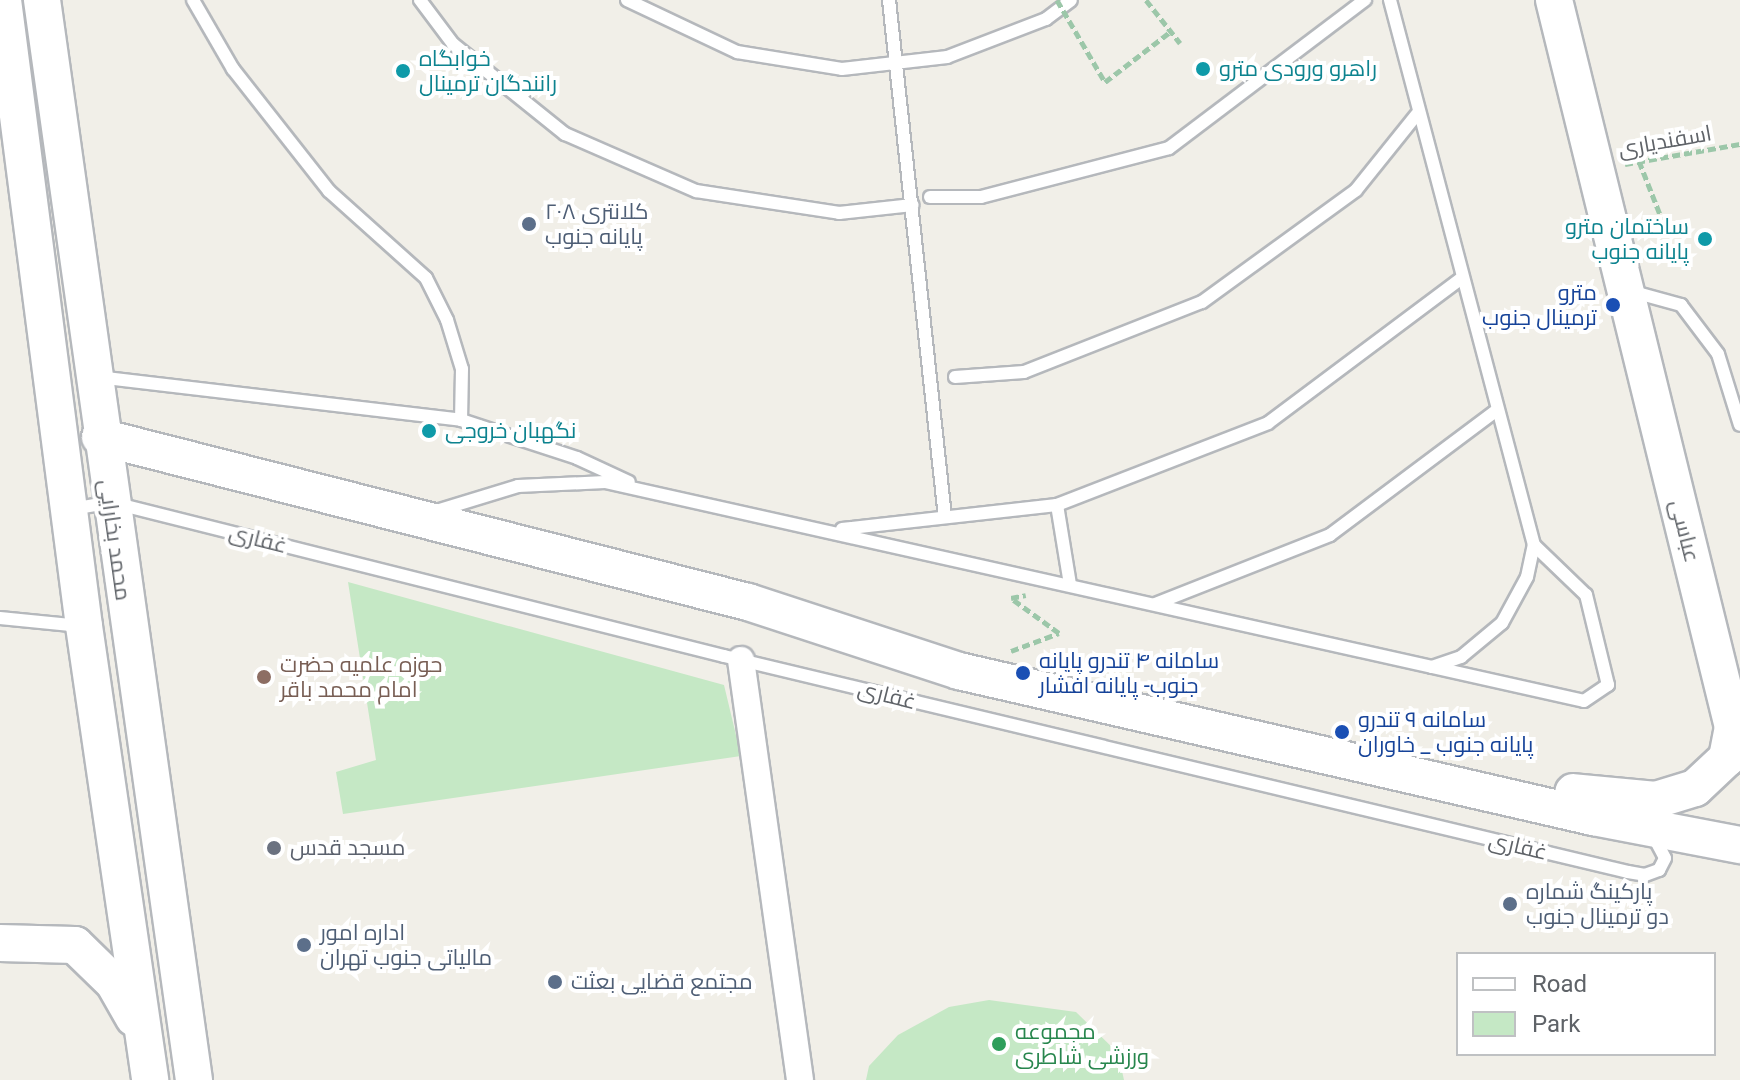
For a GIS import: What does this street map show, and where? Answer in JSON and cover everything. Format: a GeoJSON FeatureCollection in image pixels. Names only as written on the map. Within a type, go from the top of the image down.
{"type":"FeatureCollection","features":[{"type":"Feature","properties":{"kind":"street","name":"محمد بخارایی"},"geometry":{"type":"LineString","coordinates":[[3,0],[84,626],[150,1080]]}},
{"type":"Feature","properties":{"kind":"street","name":"محمد بخارایی"},"geometry":{"type":"LineString","coordinates":[[42,0],[91,376],[194,1080]]}},
{"type":"Feature","properties":{"kind":"street","name":"عباسی"},"geometry":{"type":"LineString","coordinates":[[1430,779],[1656,800],[1709,779],[1732,747],[1733,727],[1554,0]]}},
{"type":"Feature","properties":{"kind":"street"},"geometry":{"type":"LineString","coordinates":[[67,496],[100,437]]}},
{"type":"Feature","properties":{"kind":"street","name":"غفاری"},"geometry":{"type":"LineString","coordinates":[[100,437],[748,602],[959,671],[1430,779],[1740,845]]}},
{"type":"Feature","properties":{"kind":"street"},"geometry":{"type":"LineString","coordinates":[[741,660],[800,1080]]}},
{"type":"Feature","properties":{"kind":"street"},"geometry":{"type":"LineString","coordinates":[[0,943],[75,945],[114,983],[142,1032]]}},
{"type":"Feature","properties":{"kind":"lane"},"geometry":{"type":"LineString","coordinates":[[193,0],[233,69],[329,191],[426,278],[447,320],[462,369],[461,420]]}},
{"type":"Feature","properties":{"kind":"lane"},"geometry":{"type":"LineString","coordinates":[[420,0],[453,44],[565,134],[696,191],[839,213],[913,205]]}},
{"type":"Feature","properties":{"kind":"lane"},"geometry":{"type":"LineString","coordinates":[[627,0],[737,52],[842,69],[947,57],[1046,19],[1071,0]]}},
{"type":"Feature","properties":{"kind":"lane"},"geometry":{"type":"LineString","coordinates":[[889,0],[945,517]]}},
{"type":"Feature","properties":{"kind":"lane"},"geometry":{"type":"LineString","coordinates":[[930,197],[981,197],[1169,148],[1365,0]]}},
{"type":"Feature","properties":{"kind":"lane"},"geometry":{"type":"LineString","coordinates":[[1390,0],[1417,114],[1534,545],[1527,577],[1502,623],[1461,657],[1432,667]]}},
{"type":"Feature","properties":{"kind":"lane"},"geometry":{"type":"LineString","coordinates":[[955,377],[1024,372],[1202,302],[1356,190],[1417,114]]}},
{"type":"Feature","properties":{"kind":"lane"},"geometry":{"type":"LineString","coordinates":[[831,530],[1057,505],[1268,423],[1462,278]]}},
{"type":"Feature","properties":{"kind":"lane"},"geometry":{"type":"LineString","coordinates":[[1627,290],[1681,305],[1718,354],[1740,425]]}},
{"type":"Feature","properties":{"kind":"lane"},"geometry":{"type":"LineString","coordinates":[[91,376],[461,420],[577,458],[650,492]]}},
{"type":"Feature","properties":{"kind":"lane"},"geometry":{"type":"LineString","coordinates":[[1155,604],[1330,535],[1497,410]]}},
{"type":"Feature","properties":{"kind":"lane"},"geometry":{"type":"LineString","coordinates":[[414,518],[518,486],[605,482],[831,530],[1584,701],[1608,685],[1586,595],[1534,545]]}},
{"type":"Feature","properties":{"kind":"lane","name":"غفاری"},"geometry":{"type":"LineString","coordinates":[[67,496],[110,502],[741,660],[1645,875],[1659,870],[1665,858],[1646,827]]}},
{"type":"Feature","properties":{"kind":"lane"},"geometry":{"type":"LineString","coordinates":[[1057,505],[1070,584]]}},
{"type":"Feature","properties":{"kind":"lane"},"geometry":{"type":"LineString","coordinates":[[0,618],[84,626]]}},
{"type":"Feature","properties":{"kind":"path"},"geometry":{"type":"LineString","coordinates":[[1057,0],[1105,82],[1170,32]]}},
{"type":"Feature","properties":{"kind":"path"},"geometry":{"type":"LineString","coordinates":[[1146,0],[1180,43]]}},
{"type":"Feature","properties":{"kind":"path","name":"اسفندیاری"},"geometry":{"type":"LineString","coordinates":[[1596,169],[1740,144]]}},
{"type":"Feature","properties":{"kind":"path"},"geometry":{"type":"LineString","coordinates":[[1639,161],[1665,227]]}},
{"type":"Feature","properties":{"kind":"path"},"geometry":{"type":"LineString","coordinates":[[1002,655],[1059,633],[1011,598],[1070,584]]}},
{"type":"Feature","properties":{"kind":"green space"},"geometry":{"type":"Polygon","coordinates":[[[348,582],[724,685],[741,756],[343,814],[336,772],[376,760],[348,582]]]}},
{"type":"Feature","properties":{"kind":"green space","name":"مجموعه ورزشی شاطری"},"geometry":{"type":"Polygon","coordinates":[[[989,1000],[1076,1012],[1118,1053],[1124,1080],[866,1080],[869,1066],[898,1035],[949,1007],[989,1000]]]}},
{"type":"Feature","properties":{"kind":"place","name":"راهرو ورودی مترو"},"geometry":{"type":"Point","coordinates":[1203,69]}},
{"type":"Feature","properties":{"kind":"place","name":"خوابگاه رانندگان ترمینال"},"geometry":{"type":"Point","coordinates":[403,71]}},
{"type":"Feature","properties":{"kind":"place","name":"کلانتری ۲۰۸ پایانه جنوب"},"geometry":{"type":"Point","coordinates":[529,224]}},
{"type":"Feature","properties":{"kind":"place","name":"ساختمان مترو پایانه جنوب"},"geometry":{"type":"Point","coordinates":[1705,239]}},
{"type":"Feature","properties":{"kind":"place","name":"مترو ترمینال جنوب"},"geometry":{"type":"Point","coordinates":[1613,305]}},
{"type":"Feature","properties":{"kind":"place","name":"نگهبان خروجی"},"geometry":{"type":"Point","coordinates":[429,431]}},
{"type":"Feature","properties":{"kind":"place","name":"سامانه ۴ تندرو پایانه جنوب- پایانه افشار"},"geometry":{"type":"Point","coordinates":[1023,673]}},
{"type":"Feature","properties":{"kind":"place","name":"حوزه علمیه حضرت امام محمد باقر"},"geometry":{"type":"Point","coordinates":[264,677]}},
{"type":"Feature","properties":{"kind":"place","name":"سامانه ۹ تندرو پایانه جنوب _ خاوران"},"geometry":{"type":"Point","coordinates":[1342,732]}},
{"type":"Feature","properties":{"kind":"place","name":"مسجد قدس"},"geometry":{"type":"Point","coordinates":[274,848]}},
{"type":"Feature","properties":{"kind":"place","name":"پارکینگ شماره دو ترمینال جنوب"},"geometry":{"type":"Point","coordinates":[1510,904]}},
{"type":"Feature","properties":{"kind":"place","name":"اداره امور مالیاتی جنوب تهران"},"geometry":{"type":"Point","coordinates":[304,945]}},
{"type":"Feature","properties":{"kind":"place","name":"مجتمع قضایی بعثت"},"geometry":{"type":"Point","coordinates":[555,982]}},
{"type":"Feature","properties":{"kind":"place","name":"مجموعه ورزشی شاطری"},"geometry":{"type":"Point","coordinates":[999,1044]}}]}
